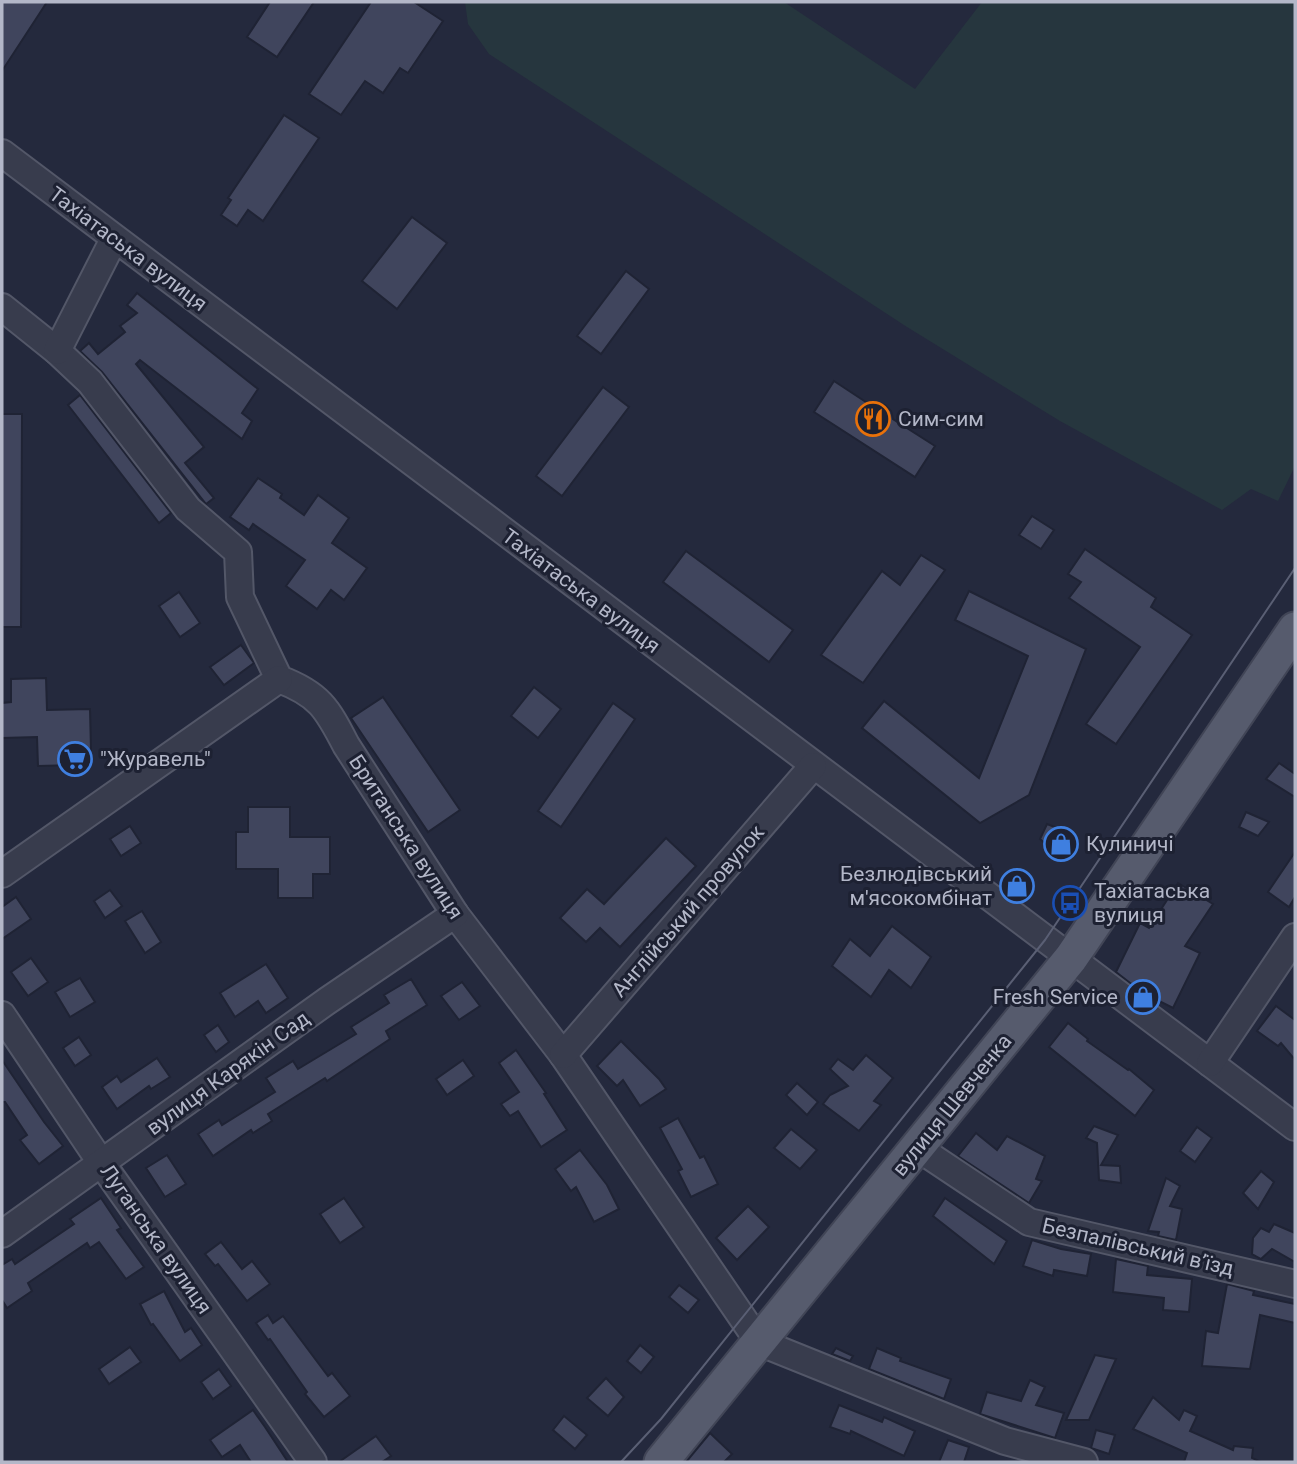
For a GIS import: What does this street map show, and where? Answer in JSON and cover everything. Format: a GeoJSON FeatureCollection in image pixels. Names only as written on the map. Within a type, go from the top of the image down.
{"type":"FeatureCollection","features":[{"type":"Feature","properties":{"kind":"main road","name":"вулиця Шевченка"},"geometry":{"type":"LineString","coordinates":[[661,1462],[1071,958],[1295,629]]}},
{"type":"Feature","properties":{"kind":"street","name":"Тахіатаська вулиця"},"geometry":{"type":"LineString","coordinates":[[2,153],[1295,1127]]}},
{"type":"Feature","properties":{"kind":"street"},"geometry":{"type":"LineString","coordinates":[[57,351],[114,239]]}},
{"type":"Feature","properties":{"kind":"street"},"geometry":{"type":"LineString","coordinates":[[2,307],[57,351],[90,382],[188,509],[238,552],[240,597],[279,679],[2,874]]}},
{"type":"Feature","properties":{"kind":"street","name":"Британська вулиця"},"geometry":{"type":"LineString","coordinates":[[279,679],[300,687],[318,700],[325,709],[455,914],[563,1055],[759,1342]]}},
{"type":"Feature","properties":{"kind":"street","name":"Англійський провулок"},"geometry":{"type":"LineString","coordinates":[[563,1055],[813,766]]}},
{"type":"Feature","properties":{"kind":"street","name":"вулиця Карякін Сад"},"geometry":{"type":"LineString","coordinates":[[2,1234],[327,1001],[455,914]]}},
{"type":"Feature","properties":{"kind":"street"},"geometry":{"type":"LineString","coordinates":[[1210,1063],[1295,937]]}},
{"type":"Feature","properties":{"kind":"street","name":"Луганська вулиця"},"geometry":{"type":"LineString","coordinates":[[2,1015],[102,1164],[313,1462]]}},
{"type":"Feature","properties":{"kind":"street","name":"Безпалівський в’їзд"},"geometry":{"type":"LineString","coordinates":[[918,1148],[1029,1222],[1295,1284]]}},
{"type":"Feature","properties":{"kind":"street"},"geometry":{"type":"LineString","coordinates":[[759,1342],[1005,1441],[1084,1462]]}},
{"type":"Feature","properties":{"kind":"shaded area"},"geometry":{"type":"Polygon","coordinates":[[[465,2],[784,2],[915,89],[982,2],[1295,2],[1295,466],[1278,501],[1251,489],[1222,510],[1060,421],[907,327],[489,54],[468,24],[465,2]]]}},
{"type":"Feature","properties":{"kind":"building"},"geometry":{"type":"Polygon","coordinates":[[[2,2],[47,2],[2,71],[2,2]]]}},
{"type":"Feature","properties":{"kind":"building"},"geometry":{"type":"Polygon","coordinates":[[[270,2],[314,2],[277,57],[247,37],[270,2]]]}},
{"type":"Feature","properties":{"kind":"building"},"geometry":{"type":"Polygon","coordinates":[[[371,2],[414,2],[443,21],[408,73],[400,68],[383,93],[365,81],[341,115],[309,94],[371,2]]]}},
{"type":"Feature","properties":{"kind":"building"},"geometry":{"type":"Polygon","coordinates":[[[284,115],[319,138],[263,221],[248,210],[237,226],[221,215],[231,200],[228,198],[284,115]]]}},
{"type":"Feature","properties":{"kind":"building"},"geometry":{"type":"Polygon","coordinates":[[[412,217],[447,243],[397,309],[362,281],[412,217]]]}},
{"type":"Feature","properties":{"kind":"building"},"geometry":{"type":"Polygon","coordinates":[[[626,271],[649,289],[601,354],[577,336],[626,271]]]}},
{"type":"Feature","properties":{"kind":"building"},"geometry":{"type":"Polygon","coordinates":[[[137,293],[258,389],[242,413],[252,421],[242,439],[140,360],[136,364],[204,447],[185,463],[214,498],[206,504],[102,372],[80,351],[89,343],[98,354],[125,332],[120,326],[137,313],[127,305],[137,293]]]}},
{"type":"Feature","properties":{"kind":"building"},"geometry":{"type":"Polygon","coordinates":[[[834,381],[869,404],[885,405],[891,411],[893,419],[935,446],[915,477],[814,412],[834,381]]]}},
{"type":"Feature","properties":{"kind":"building"},"geometry":{"type":"Polygon","coordinates":[[[603,387],[629,407],[562,496],[536,476],[603,387]]]}},
{"type":"Feature","properties":{"kind":"building"},"geometry":{"type":"Polygon","coordinates":[[[80,395],[171,513],[159,523],[68,405],[80,395]]]}},
{"type":"Feature","properties":{"kind":"building"},"geometry":{"type":"Polygon","coordinates":[[[2,414],[22,414],[21,627],[2,627],[2,414]]]}},
{"type":"Feature","properties":{"kind":"building"},"geometry":{"type":"Polygon","coordinates":[[[258,478],[282,494],[280,498],[304,515],[318,495],[349,518],[332,543],[367,568],[344,600],[331,590],[317,609],[286,586],[305,560],[253,524],[249,530],[230,517],[258,478]]]}},
{"type":"Feature","properties":{"kind":"building"},"geometry":{"type":"Polygon","coordinates":[[[1032,516],[1054,530],[1041,549],[1019,535],[1032,516]]]}},
{"type":"Feature","properties":{"kind":"building"},"geometry":{"type":"Polygon","coordinates":[[[1085,549],[1156,598],[1151,607],[1192,635],[1116,744],[1086,724],[1140,647],[1069,598],[1081,582],[1068,574],[1085,549]]]}},
{"type":"Feature","properties":{"kind":"building"},"geometry":{"type":"Polygon","coordinates":[[[686,551],[793,630],[769,662],[663,582],[686,551]]]}},
{"type":"Feature","properties":{"kind":"building"},"geometry":{"type":"Polygon","coordinates":[[[921,555],[945,570],[863,683],[821,655],[882,571],[900,585],[921,555]]]}},
{"type":"Feature","properties":{"kind":"building"},"geometry":{"type":"Polygon","coordinates":[[[969,591],[1086,649],[1029,795],[980,823],[862,728],[884,701],[979,778],[1028,656],[955,620],[969,591]]]}},
{"type":"Feature","properties":{"kind":"building"},"geometry":{"type":"Polygon","coordinates":[[[179,592],[200,623],[180,637],[159,606],[179,592]]]}},
{"type":"Feature","properties":{"kind":"building"},"geometry":{"type":"Polygon","coordinates":[[[241,645],[254,663],[224,685],[210,667],[241,645]]]}},
{"type":"Feature","properties":{"kind":"building"},"geometry":{"type":"Polygon","coordinates":[[[46,678],[47,710],[90,709],[91,750],[76,750],[77,765],[38,766],[37,737],[2,738],[2,703],[11,702],[11,679],[46,678]]]}},
{"type":"Feature","properties":{"kind":"building"},"geometry":{"type":"Polygon","coordinates":[[[534,687],[561,709],[538,738],[511,716],[534,687]]]}},
{"type":"Feature","properties":{"kind":"building"},"geometry":{"type":"Polygon","coordinates":[[[383,697],[460,810],[428,832],[351,718],[383,697]]]}},
{"type":"Feature","properties":{"kind":"building"},"geometry":{"type":"Polygon","coordinates":[[[613,703],[635,719],[561,827],[538,811],[613,703]]]}},
{"type":"Feature","properties":{"kind":"building"},"geometry":{"type":"Polygon","coordinates":[[[1279,763],[1295,774],[1295,797],[1266,779],[1279,763]]]}},
{"type":"Feature","properties":{"kind":"building"},"geometry":{"type":"Polygon","coordinates":[[[248,807],[290,807],[290,837],[330,837],[330,874],[313,874],[313,898],[278,898],[278,869],[236,869],[236,832],[248,832],[248,807]]]}},
{"type":"Feature","properties":{"kind":"building"},"geometry":{"type":"Polygon","coordinates":[[[1246,812],[1269,822],[1258,836],[1239,827],[1246,812]]]}},
{"type":"Feature","properties":{"kind":"building"},"geometry":{"type":"Polygon","coordinates":[[[1047,824],[1070,833],[1054,851],[1040,839],[1047,824]]]}},
{"type":"Feature","properties":{"kind":"building"},"geometry":{"type":"Polygon","coordinates":[[[130,826],[141,843],[121,856],[110,839],[130,826]]]}},
{"type":"Feature","properties":{"kind":"building"},"geometry":{"type":"Polygon","coordinates":[[[666,838],[696,866],[620,947],[600,928],[586,942],[560,918],[587,889],[604,904],[666,838]]]}},
{"type":"Feature","properties":{"kind":"building"},"geometry":{"type":"Polygon","coordinates":[[[1295,852],[1295,897],[1289,907],[1268,892],[1295,852]]]}},
{"type":"Feature","properties":{"kind":"building"},"geometry":{"type":"Polygon","coordinates":[[[1178,883],[1213,904],[1185,946],[1200,953],[1173,1008],[1143,993],[1116,972],[1140,923],[1149,928],[1178,883]]]}},
{"type":"Feature","properties":{"kind":"building"},"geometry":{"type":"Polygon","coordinates":[[[110,890],[122,906],[105,918],[94,901],[110,890]]]}},
{"type":"Feature","properties":{"kind":"building"},"geometry":{"type":"Polygon","coordinates":[[[16,897],[31,919],[2,939],[2,907],[16,897]]]}},
{"type":"Feature","properties":{"kind":"building"},"geometry":{"type":"Polygon","coordinates":[[[142,911],[161,942],[145,953],[125,921],[142,911]]]}},
{"type":"Feature","properties":{"kind":"building"},"geometry":{"type":"Polygon","coordinates":[[[892,926],[931,957],[911,988],[889,970],[871,997],[832,966],[850,939],[870,956],[892,926]]]}},
{"type":"Feature","properties":{"kind":"building"},"geometry":{"type":"Polygon","coordinates":[[[31,958],[48,982],[28,996],[11,972],[31,958]]]}},
{"type":"Feature","properties":{"kind":"building"},"geometry":{"type":"Polygon","coordinates":[[[266,964],[288,998],[266,1013],[258,1001],[235,1017],[220,993],[266,964]]]}},
{"type":"Feature","properties":{"kind":"building"},"geometry":{"type":"Polygon","coordinates":[[[80,978],[95,1002],[70,1017],[55,992],[80,978]]]}},
{"type":"Feature","properties":{"kind":"building"},"geometry":{"type":"Polygon","coordinates":[[[411,979],[427,1005],[386,1031],[390,1039],[327,1081],[325,1078],[268,1114],[272,1121],[253,1133],[251,1130],[213,1156],[198,1134],[219,1120],[222,1125],[275,1092],[266,1078],[293,1061],[298,1069],[356,1034],[351,1027],[389,1003],[384,995],[411,979]]]}},
{"type":"Feature","properties":{"kind":"building"},"geometry":{"type":"Polygon","coordinates":[[[462,982],[480,1006],[459,1020],[441,996],[462,982]]]}},
{"type":"Feature","properties":{"kind":"building"},"geometry":{"type":"Polygon","coordinates":[[[1276,1006],[1295,1020],[1295,1060],[1281,1043],[1278,1046],[1257,1031],[1276,1006]]]}},
{"type":"Feature","properties":{"kind":"building"},"geometry":{"type":"Polygon","coordinates":[[[1068,1023],[1088,1039],[1087,1041],[1129,1069],[1154,1090],[1135,1116],[1049,1047],[1068,1023]]]}},
{"type":"Feature","properties":{"kind":"building"},"geometry":{"type":"Polygon","coordinates":[[[218,1025],[229,1042],[216,1052],[204,1035],[218,1025]]]}},
{"type":"Feature","properties":{"kind":"building"},"geometry":{"type":"Polygon","coordinates":[[[79,1037],[91,1055],[75,1066],[63,1048],[79,1037]]]}},
{"type":"Feature","properties":{"kind":"building"},"geometry":{"type":"Polygon","coordinates":[[[621,1041],[666,1089],[640,1106],[623,1080],[617,1086],[597,1066],[621,1041]]]}},
{"type":"Feature","properties":{"kind":"building"},"geometry":{"type":"Polygon","coordinates":[[[516,1050],[546,1093],[544,1094],[567,1130],[541,1147],[518,1111],[510,1116],[501,1104],[519,1092],[499,1063],[516,1050]]]}},
{"type":"Feature","properties":{"kind":"building"},"geometry":{"type":"Polygon","coordinates":[[[866,1055],[893,1078],[874,1101],[881,1105],[859,1131],[823,1104],[830,1095],[848,1086],[830,1069],[838,1059],[853,1070],[866,1055]]]}},
{"type":"Feature","properties":{"kind":"building"},"geometry":{"type":"Polygon","coordinates":[[[157,1058],[170,1077],[151,1089],[149,1086],[117,1109],[102,1087],[117,1076],[121,1082],[157,1058]]]}},
{"type":"Feature","properties":{"kind":"building"},"geometry":{"type":"Polygon","coordinates":[[[2,1060],[63,1146],[39,1164],[20,1140],[27,1135],[5,1102],[2,1102],[2,1060]]]}},
{"type":"Feature","properties":{"kind":"building"},"geometry":{"type":"Polygon","coordinates":[[[463,1060],[474,1076],[447,1095],[436,1079],[463,1060]]]}},
{"type":"Feature","properties":{"kind":"building"},"geometry":{"type":"Polygon","coordinates":[[[797,1083],[818,1102],[807,1115],[786,1095],[797,1083]]]}},
{"type":"Feature","properties":{"kind":"building"},"geometry":{"type":"Polygon","coordinates":[[[678,1118],[700,1158],[704,1156],[718,1184],[691,1197],[678,1171],[682,1169],[660,1128],[678,1118]]]}},
{"type":"Feature","properties":{"kind":"building"},"geometry":{"type":"Polygon","coordinates":[[[1094,1126],[1118,1135],[1101,1165],[1120,1166],[1121,1183],[1099,1180],[1097,1143],[1086,1138],[1094,1126]]]}},
{"type":"Feature","properties":{"kind":"building"},"geometry":{"type":"Polygon","coordinates":[[[1197,1127],[1212,1138],[1195,1162],[1180,1151],[1197,1127]]]}},
{"type":"Feature","properties":{"kind":"building"},"geometry":{"type":"Polygon","coordinates":[[[791,1129],[817,1150],[800,1169],[774,1148],[791,1129]]]}},
{"type":"Feature","properties":{"kind":"building"},"geometry":{"type":"Polygon","coordinates":[[[976,1133],[997,1150],[1007,1136],[1045,1156],[1036,1179],[1042,1181],[1029,1203],[958,1156],[976,1133]]]}},
{"type":"Feature","properties":{"kind":"building"},"geometry":{"type":"Polygon","coordinates":[[[580,1150],[607,1185],[619,1209],[594,1222],[576,1187],[571,1191],[555,1169],[580,1150]]]}},
{"type":"Feature","properties":{"kind":"building"},"geometry":{"type":"Polygon","coordinates":[[[167,1155],[186,1184],[165,1197],[146,1168],[167,1155]]]}},
{"type":"Feature","properties":{"kind":"building"},"geometry":{"type":"Polygon","coordinates":[[[1261,1171],[1274,1182],[1258,1209],[1243,1193],[1261,1171]]]}},
{"type":"Feature","properties":{"kind":"building"},"geometry":{"type":"Polygon","coordinates":[[[1166,1178],[1180,1186],[1170,1206],[1182,1209],[1176,1240],[1158,1236],[1159,1232],[1148,1231],[1166,1178]]]}},
{"type":"Feature","properties":{"kind":"building"},"geometry":{"type":"Polygon","coordinates":[[[101,1198],[121,1228],[117,1230],[144,1267],[126,1279],[99,1242],[90,1248],[87,1243],[28,1283],[32,1291],[7,1308],[2,1300],[2,1265],[12,1259],[15,1264],[74,1224],[70,1219],[101,1198]]]}},
{"type":"Feature","properties":{"kind":"building"},"geometry":{"type":"Polygon","coordinates":[[[344,1198],[364,1227],[340,1243],[320,1214],[344,1198]]]}},
{"type":"Feature","properties":{"kind":"building"},"geometry":{"type":"Polygon","coordinates":[[[945,1198],[1007,1241],[994,1264],[933,1216],[945,1198]]]}},
{"type":"Feature","properties":{"kind":"building"},"geometry":{"type":"Polygon","coordinates":[[[748,1206],[769,1227],[737,1260],[716,1238],[748,1206]]]}},
{"type":"Feature","properties":{"kind":"building"},"geometry":{"type":"Polygon","coordinates":[[[1274,1224],[1295,1233],[1295,1262],[1272,1249],[1261,1259],[1252,1254],[1253,1238],[1261,1228],[1269,1232],[1274,1224]]]}},
{"type":"Feature","properties":{"kind":"building"},"geometry":{"type":"Polygon","coordinates":[[[1032,1240],[1091,1254],[1087,1276],[1054,1270],[1053,1276],[1023,1266],[1032,1240]]]}},
{"type":"Feature","properties":{"kind":"building"},"geometry":{"type":"Polygon","coordinates":[[[221,1242],[242,1269],[252,1261],[270,1284],[247,1301],[218,1264],[215,1266],[205,1254],[221,1242]]]}},
{"type":"Feature","properties":{"kind":"building"},"geometry":{"type":"Polygon","coordinates":[[[1116,1259],[1148,1266],[1147,1275],[1192,1279],[1189,1312],[1163,1310],[1164,1298],[1113,1292],[1116,1259]]]}},
{"type":"Feature","properties":{"kind":"building"},"geometry":{"type":"Polygon","coordinates":[[[1227,1284],[1254,1291],[1253,1295],[1295,1304],[1295,1323],[1260,1315],[1250,1369],[1202,1366],[1206,1331],[1218,1333],[1227,1284]]]}},
{"type":"Feature","properties":{"kind":"building"},"geometry":{"type":"Polygon","coordinates":[[[679,1285],[699,1300],[688,1313],[669,1297],[679,1285]]]}},
{"type":"Feature","properties":{"kind":"building"},"geometry":{"type":"Polygon","coordinates":[[[164,1291],[185,1332],[191,1328],[202,1345],[180,1361],[153,1324],[151,1325],[140,1304],[164,1291]]]}},
{"type":"Feature","properties":{"kind":"building"},"geometry":{"type":"Polygon","coordinates":[[[268,1315],[273,1323],[283,1316],[328,1376],[332,1373],[350,1396],[324,1417],[256,1323],[268,1315]]]}},
{"type":"Feature","properties":{"kind":"building"},"geometry":{"type":"Polygon","coordinates":[[[640,1345],[654,1357],[641,1373],[627,1361],[640,1345]]]}},
{"type":"Feature","properties":{"kind":"building"},"geometry":{"type":"Polygon","coordinates":[[[130,1347],[141,1362],[109,1384],[99,1369],[130,1347]]]}},
{"type":"Feature","properties":{"kind":"building"},"geometry":{"type":"Polygon","coordinates":[[[836,1348],[853,1356],[850,1361],[832,1354],[836,1348]]]}},
{"type":"Feature","properties":{"kind":"building"},"geometry":{"type":"Polygon","coordinates":[[[877,1348],[901,1358],[900,1361],[951,1379],[944,1399],[869,1369],[877,1348]]]}},
{"type":"Feature","properties":{"kind":"building"},"geometry":{"type":"Polygon","coordinates":[[[1095,1355],[1116,1359],[1089,1420],[1066,1420],[1095,1355]]]}},
{"type":"Feature","properties":{"kind":"building"},"geometry":{"type":"Polygon","coordinates":[[[219,1369],[231,1386],[213,1399],[201,1382],[219,1369]]]}},
{"type":"Feature","properties":{"kind":"building"},"geometry":{"type":"Polygon","coordinates":[[[606,1378],[624,1397],[608,1416],[587,1398],[606,1378]]]}},
{"type":"Feature","properties":{"kind":"building"},"geometry":{"type":"Polygon","coordinates":[[[1030,1380],[1045,1387],[1036,1405],[1064,1413],[1055,1438],[980,1414],[987,1392],[1021,1401],[1030,1380]]]}},
{"type":"Feature","properties":{"kind":"building"},"geometry":{"type":"Polygon","coordinates":[[[1153,1397],[1179,1420],[1184,1410],[1197,1416],[1190,1431],[1233,1450],[1234,1446],[1253,1448],[1252,1458],[1261,1462],[1184,1462],[1187,1453],[1133,1429],[1153,1397]]]}},
{"type":"Feature","properties":{"kind":"building"},"geometry":{"type":"Polygon","coordinates":[[[839,1405],[882,1422],[884,1417],[915,1431],[904,1456],[851,1431],[850,1434],[830,1427],[839,1405]]]}},
{"type":"Feature","properties":{"kind":"building"},"geometry":{"type":"Polygon","coordinates":[[[253,1410],[288,1462],[251,1462],[240,1445],[222,1457],[210,1440],[253,1410]]]}},
{"type":"Feature","properties":{"kind":"building"},"geometry":{"type":"Polygon","coordinates":[[[564,1416],[587,1435],[575,1449],[553,1430],[564,1416]]]}},
{"type":"Feature","properties":{"kind":"building"},"geometry":{"type":"Polygon","coordinates":[[[1096,1430],[1115,1435],[1109,1454],[1091,1448],[1096,1430]]]}},
{"type":"Feature","properties":{"kind":"building"},"geometry":{"type":"Polygon","coordinates":[[[710,1433],[732,1454],[724,1462],[686,1462],[710,1433]]]}},
{"type":"Feature","properties":{"kind":"building"},"geometry":{"type":"Polygon","coordinates":[[[376,1436],[391,1456],[382,1462],[339,1462],[376,1436]]]}},
{"type":"Feature","properties":{"kind":"building"},"geometry":{"type":"Polygon","coordinates":[[[948,1440],[969,1447],[964,1462],[939,1462],[948,1440]]]}},
{"type":"Feature","properties":{"kind":"tram line"},"geometry":{"type":"LineString","coordinates":[[621,1462],[661,1419],[1045,940],[1295,568]]}},
{"type":"Feature","properties":{"kind":"place","name":"Сим-сим"},"geometry":{"type":"Point","coordinates":[873,419]}},
{"type":"Feature","properties":{"kind":"place","name":"\"Журавель\""},"geometry":{"type":"Point","coordinates":[75,759]}},
{"type":"Feature","properties":{"kind":"place","name":"Кулиничі"},"geometry":{"type":"Point","coordinates":[1061,844]}},
{"type":"Feature","properties":{"kind":"place","name":"Безлюдівський м'ясокомбінат"},"geometry":{"type":"Point","coordinates":[1017,886]}},
{"type":"Feature","properties":{"kind":"place","name":"Тахіатаська вулиця"},"geometry":{"type":"Point","coordinates":[1070,903]}},
{"type":"Feature","properties":{"kind":"place","name":"Fresh Service"},"geometry":{"type":"Point","coordinates":[1143,997]}}]}
